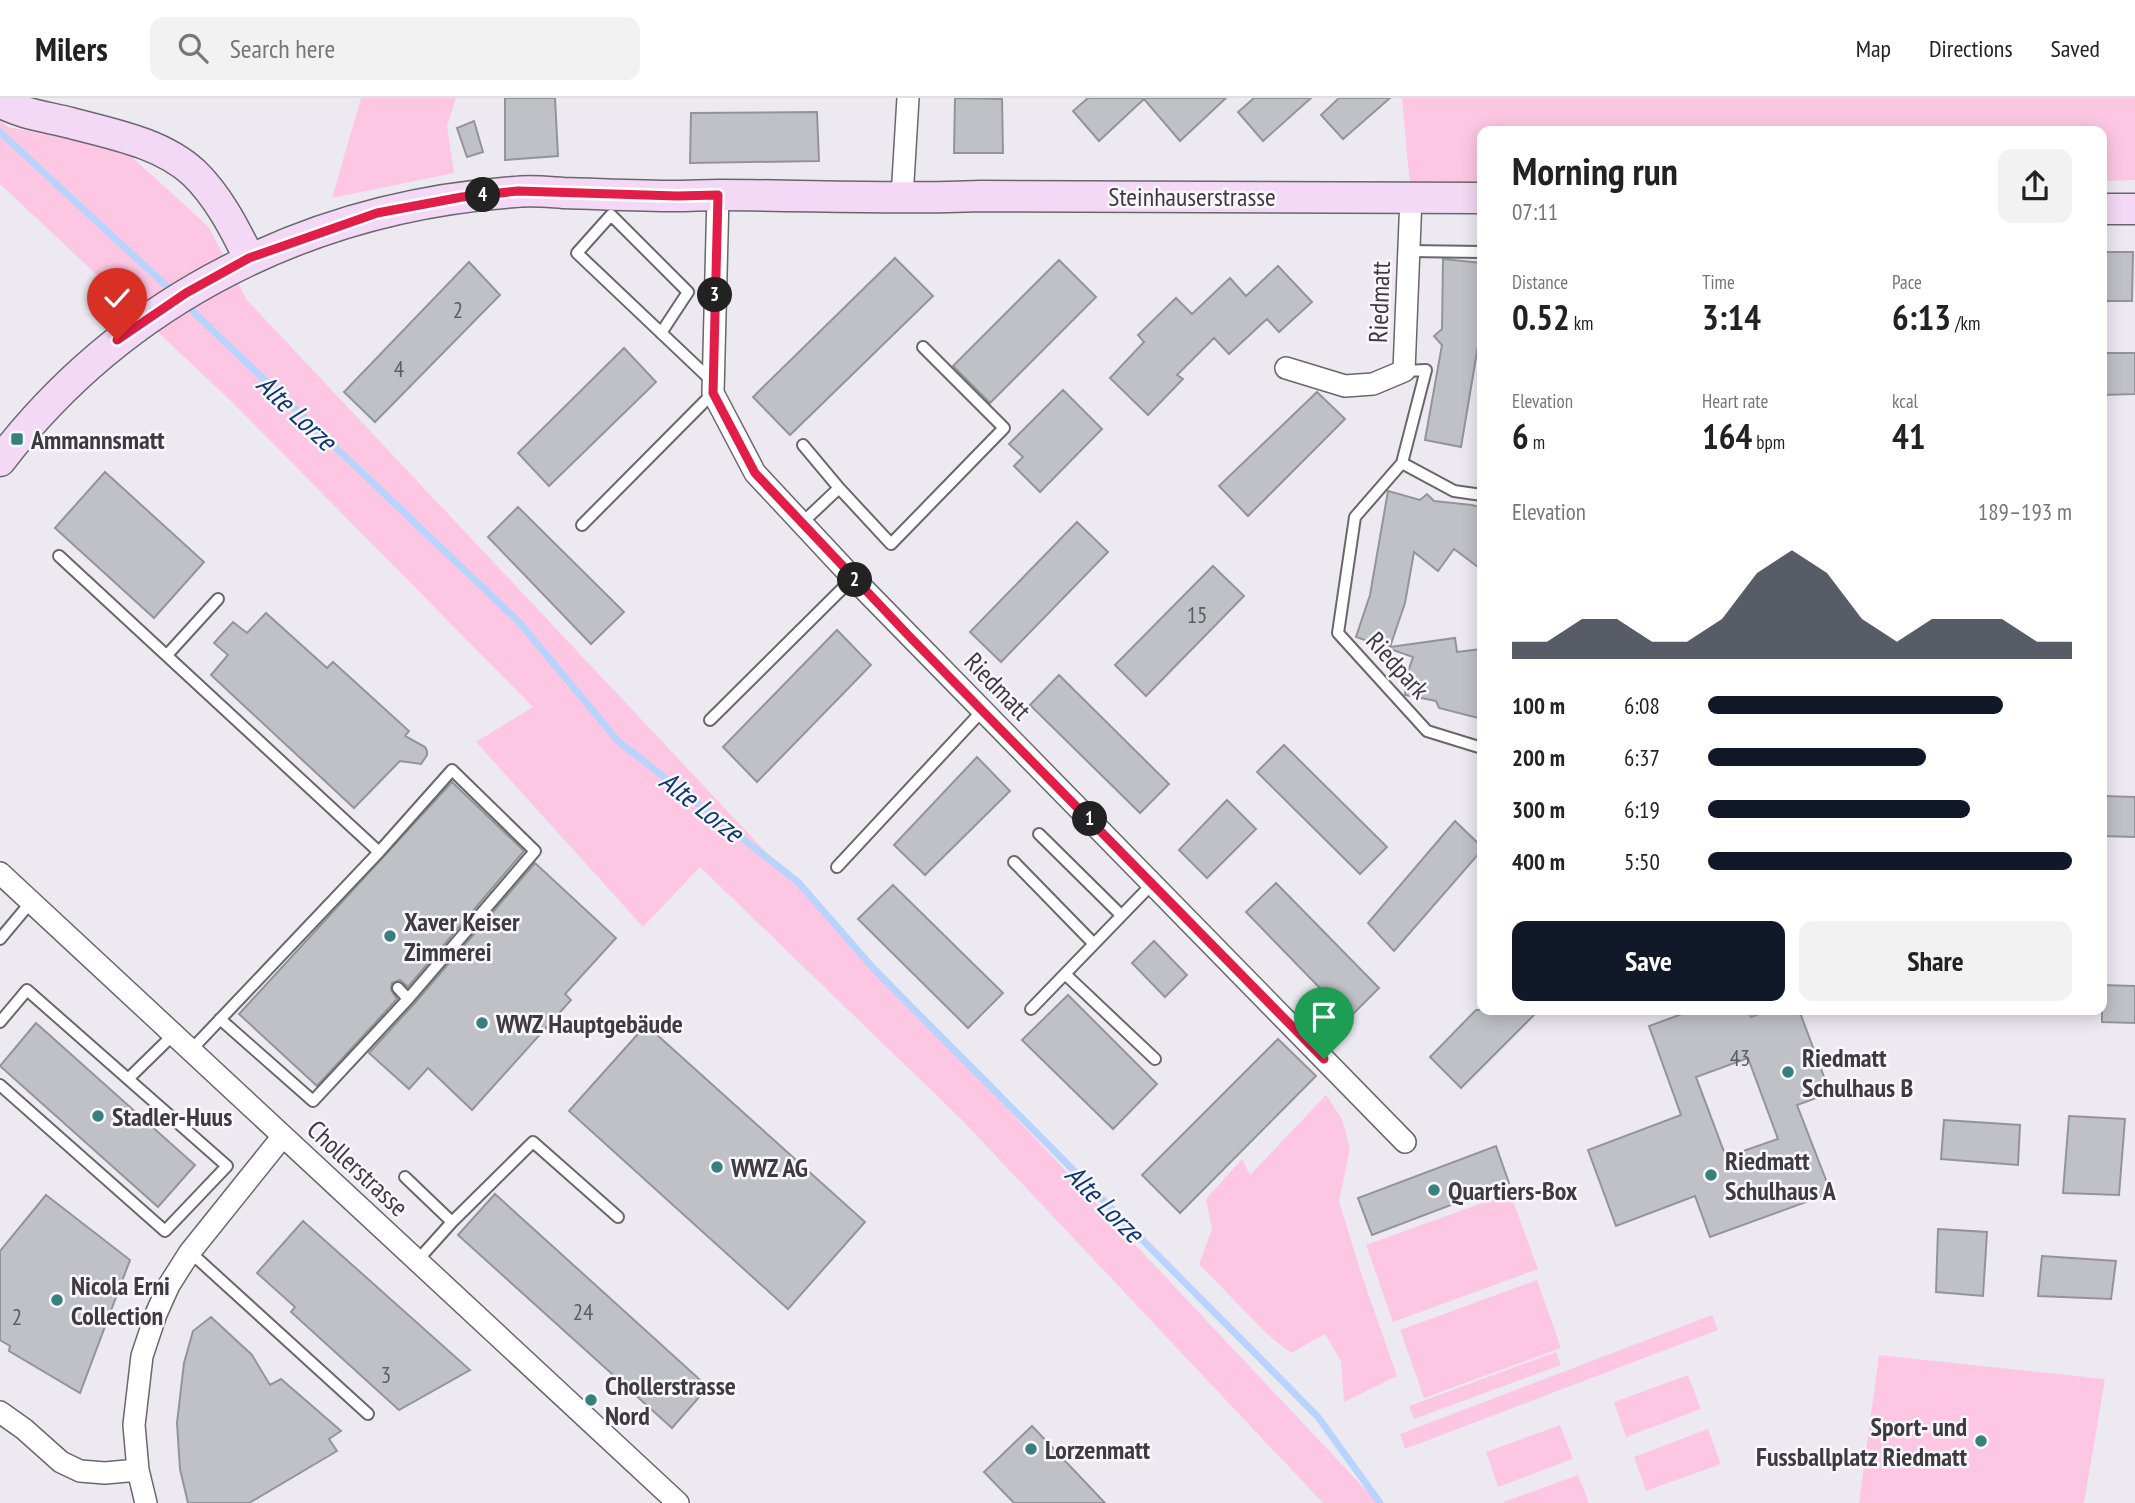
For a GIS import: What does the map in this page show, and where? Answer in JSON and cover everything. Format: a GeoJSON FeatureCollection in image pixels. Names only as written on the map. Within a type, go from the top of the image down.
{"type":"FeatureCollection","features":[{"type":"Feature","properties":{"kind":"street"},"geometry":{"type":"LineString","coordinates":[[902,198],[908,98]]}},
{"type":"Feature","properties":{"kind":"street"},"geometry":{"type":"LineString","coordinates":[[0,102],[27,113],[124,137],[166,154],[194,173],[217,201],[239,237],[237,265]]}},
{"type":"Feature","properties":{"kind":"street","name":"Steinhauserstrasse"},"geometry":{"type":"LineString","coordinates":[[0,461],[71,380],[117,340],[186,293],[237,265],[377,213],[462,197],[518,191],[677,196],[902,198],[981,195],[1477,198]]}},
{"type":"Feature","properties":{"kind":"street","name":"Riedmatt"},"geometry":{"type":"LineString","coordinates":[[718,195],[713,388],[755,473],[853,578],[1405,1142]]}},
{"type":"Feature","properties":{"kind":"street","name":"Riedmatt"},"geometry":{"type":"LineString","coordinates":[[1286,369],[1345,386],[1374,384],[1404,371],[1411,197]]}},
{"type":"Feature","properties":{"kind":"street"},"geometry":{"type":"LineString","coordinates":[[2107,209],[2135,209]]}},
{"type":"Feature","properties":{"kind":"street","name":"Chollerstrasse"},"geometry":{"type":"LineString","coordinates":[[0,873],[678,1503]]}},
{"type":"Feature","properties":{"kind":"street"},"geometry":{"type":"LineString","coordinates":[[146,1503],[138,1470],[134,1425],[142,1356],[156,1314],[164,1294],[190,1252],[283,1136]]}},
{"type":"Feature","properties":{"kind":"street"},"geometry":{"type":"LineString","coordinates":[[0,1412],[61,1462],[80,1471],[105,1473],[138,1470]]}},
{"type":"Feature","properties":{"kind":"lane"},"geometry":{"type":"LineString","coordinates":[[582,525],[713,388],[661,333],[577,253],[611,215],[688,292],[661,333]]}},
{"type":"Feature","properties":{"kind":"lane"},"geometry":{"type":"LineString","coordinates":[[1409,251],[1477,252]]}},
{"type":"Feature","properties":{"kind":"lane"},"geometry":{"type":"LineString","coordinates":[[803,445],[891,544],[1004,428],[923,347]]}},
{"type":"Feature","properties":{"kind":"lane","name":"Riedpark"},"geometry":{"type":"LineString","coordinates":[[1404,371],[1426,370],[1402,463],[1355,517],[1338,633],[1427,731],[1477,746]]}},
{"type":"Feature","properties":{"kind":"lane"},"geometry":{"type":"LineString","coordinates":[[1402,463],[1454,491],[1477,494]]}},
{"type":"Feature","properties":{"kind":"lane"},"geometry":{"type":"LineString","coordinates":[[803,523],[839,488]]}},
{"type":"Feature","properties":{"kind":"lane"},"geometry":{"type":"LineString","coordinates":[[59,556],[379,852]]}},
{"type":"Feature","properties":{"kind":"lane"},"geometry":{"type":"LineString","coordinates":[[710,720],[853,578]]}},
{"type":"Feature","properties":{"kind":"lane"},"geometry":{"type":"LineString","coordinates":[[167,655],[218,599]]}},
{"type":"Feature","properties":{"kind":"lane"},"geometry":{"type":"LineString","coordinates":[[837,867],[983,710]]}},
{"type":"Feature","properties":{"kind":"lane"},"geometry":{"type":"LineString","coordinates":[[191,1050],[220,1019],[318,915],[379,852],[453,770],[535,851],[408,999],[313,1101],[220,1019]]}},
{"type":"Feature","properties":{"kind":"lane"},"geometry":{"type":"LineString","coordinates":[[1039,834],[1121,915]]}},
{"type":"Feature","properties":{"kind":"lane"},"geometry":{"type":"LineString","coordinates":[[1014,862],[1094,944]]}},
{"type":"Feature","properties":{"kind":"lane"},"geometry":{"type":"LineString","coordinates":[[1031,1009],[1153,883]]}},
{"type":"Feature","properties":{"kind":"lane"},"geometry":{"type":"LineString","coordinates":[[0,939],[31,901]]}},
{"type":"Feature","properties":{"kind":"lane"},"geometry":{"type":"LineString","coordinates":[[318,915],[328,925]]}},
{"type":"Feature","properties":{"kind":"lane"},"geometry":{"type":"LineString","coordinates":[[1065,974],[1155,1059]]}},
{"type":"Feature","properties":{"kind":"lane"},"geometry":{"type":"LineString","coordinates":[[398,988],[408,999]]}},
{"type":"Feature","properties":{"kind":"lane"},"geometry":{"type":"LineString","coordinates":[[0,1022],[27,990],[227,1166],[164,1231],[0,1085]]}},
{"type":"Feature","properties":{"kind":"lane"},"geometry":{"type":"LineString","coordinates":[[129,1078],[174,1034]]}},
{"type":"Feature","properties":{"kind":"lane"},"geometry":{"type":"LineString","coordinates":[[417,1261],[533,1142],[618,1217]]}},
{"type":"Feature","properties":{"kind":"lane"},"geometry":{"type":"LineString","coordinates":[[405,1178],[453,1223]]}},
{"type":"Feature","properties":{"kind":"lane"},"geometry":{"type":"LineString","coordinates":[[190,1252],[368,1414]]}},
{"type":"Feature","properties":{"kind":"shaded area"},"geometry":{"type":"Polygon","coordinates":[[[361,98],[456,98],[447,126],[454,173],[332,198],[361,98]]]}},
{"type":"Feature","properties":{"kind":"shaded area"},"geometry":{"type":"Polygon","coordinates":[[[1402,98],[2135,98],[2135,180],[2107,181],[2107,126],[1477,126],[1477,198],[1411,197],[1402,98]]]}},
{"type":"Feature","properties":{"kind":"shaded area"},"geometry":{"type":"Polygon","coordinates":[[[0,120],[8,127],[124,150],[208,226],[247,300],[1378,1503],[1323,1503],[962,1120],[700,867],[643,927],[476,742],[533,707],[230,400],[0,184],[0,120]]]}},
{"type":"Feature","properties":{"kind":"shaded area"},"geometry":{"type":"Polygon","coordinates":[[[1326,1095],[1342,1119],[1350,1149],[1339,1201],[1397,1376],[1344,1402],[1341,1362],[1325,1334],[1291,1353],[1267,1334],[1199,1264],[1212,1229],[1206,1199],[1242,1159],[1250,1175],[1326,1095]]]}},
{"type":"Feature","properties":{"kind":"shaded area"},"geometry":{"type":"Polygon","coordinates":[[[1510,1193],[1538,1269],[1393,1322],[1366,1245],[1510,1193]]]}},
{"type":"Feature","properties":{"kind":"shaded area"},"geometry":{"type":"Polygon","coordinates":[[[1537,1280],[1561,1348],[1424,1398],[1400,1330],[1537,1280]]]}},
{"type":"Feature","properties":{"kind":"shaded area"},"geometry":{"type":"Polygon","coordinates":[[[1712,1315],[1718,1330],[1405,1449],[1400,1434],[1712,1315]]]}},
{"type":"Feature","properties":{"kind":"shaded area"},"geometry":{"type":"Polygon","coordinates":[[[1556,1352],[1561,1365],[1414,1419],[1409,1406],[1556,1352]]]}},
{"type":"Feature","properties":{"kind":"shaded area","name":"Sport- und Fussballplatz Riedmatt"},"geometry":{"type":"Polygon","coordinates":[[[1879,1355],[2105,1379],[2084,1503],[1859,1503],[1879,1355]]]}},
{"type":"Feature","properties":{"kind":"shaded area"},"geometry":{"type":"Polygon","coordinates":[[[1688,1375],[1701,1409],[1626,1437],[1614,1402],[1688,1375]]]}},
{"type":"Feature","properties":{"kind":"shaded area"},"geometry":{"type":"Polygon","coordinates":[[[1560,1425],[1573,1459],[1498,1487],[1486,1452],[1560,1425]]]}},
{"type":"Feature","properties":{"kind":"shaded area"},"geometry":{"type":"Polygon","coordinates":[[[1708,1429],[1721,1464],[1646,1491],[1634,1457],[1708,1429]]]}},
{"type":"Feature","properties":{"kind":"shaded area"},"geometry":{"type":"Polygon","coordinates":[[[1578,1475],[1589,1503],[1503,1502],[1578,1475]]]}},
{"type":"Feature","properties":{"kind":"building"},"geometry":{"type":"Polygon","coordinates":[[[505,98],[555,98],[558,156],[505,160],[505,98]]]}},
{"type":"Feature","properties":{"kind":"building"},"geometry":{"type":"Polygon","coordinates":[[[955,98],[1002,99],[1003,153],[954,153],[955,98]]]}},
{"type":"Feature","properties":{"kind":"building"},"geometry":{"type":"Polygon","coordinates":[[[1088,98],[1226,98],[1180,141],[1144,99],[1099,141],[1073,111],[1088,98]]]}},
{"type":"Feature","properties":{"kind":"building"},"geometry":{"type":"Polygon","coordinates":[[[1254,98],[1311,98],[1263,141],[1238,112],[1254,98]]]}},
{"type":"Feature","properties":{"kind":"building"},"geometry":{"type":"Polygon","coordinates":[[[1339,98],[1390,98],[1343,139],[1321,115],[1339,98]]]}},
{"type":"Feature","properties":{"kind":"building"},"geometry":{"type":"Polygon","coordinates":[[[817,112],[819,161],[690,163],[691,113],[817,112]]]}},
{"type":"Feature","properties":{"kind":"building"},"geometry":{"type":"Polygon","coordinates":[[[474,121],[483,152],[467,157],[457,128],[474,121]]]}},
{"type":"Feature","properties":{"kind":"building"},"geometry":{"type":"Polygon","coordinates":[[[2107,252],[2133,252],[2132,301],[2107,301],[2107,252]]]}},
{"type":"Feature","properties":{"kind":"building"},"geometry":{"type":"Polygon","coordinates":[[[895,258],[933,296],[790,435],[753,397],[895,258]]]}},
{"type":"Feature","properties":{"kind":"building"},"geometry":{"type":"Polygon","coordinates":[[[1443,259],[1477,262],[1477,352],[1461,447],[1425,440],[1442,345],[1434,336],[1442,329],[1443,259]]]}},
{"type":"Feature","properties":{"kind":"building"},"geometry":{"type":"Polygon","coordinates":[[[1059,260],[1096,297],[990,403],[953,366],[1059,260]]]}},
{"type":"Feature","properties":{"kind":"building"},"geometry":{"type":"Polygon","coordinates":[[[469,262],[500,295],[375,422],[344,392],[469,262]]]}},
{"type":"Feature","properties":{"kind":"building"},"geometry":{"type":"Polygon","coordinates":[[[1278,266],[1312,302],[1279,332],[1267,319],[1229,354],[1214,338],[1177,375],[1183,379],[1148,415],[1110,378],[1144,342],[1138,335],[1176,298],[1192,314],[1230,278],[1246,296],[1278,266]]]}},
{"type":"Feature","properties":{"kind":"building"},"geometry":{"type":"Polygon","coordinates":[[[624,348],[656,382],[549,486],[518,453],[624,348]]]}},
{"type":"Feature","properties":{"kind":"building"},"geometry":{"type":"Polygon","coordinates":[[[2107,353],[2135,353],[2135,394],[2107,395],[2107,353]]]}},
{"type":"Feature","properties":{"kind":"building"},"geometry":{"type":"Polygon","coordinates":[[[1063,390],[1102,429],[1040,492],[1014,466],[1023,457],[1009,444],[1063,390]]]}},
{"type":"Feature","properties":{"kind":"building"},"geometry":{"type":"Polygon","coordinates":[[[1317,392],[1345,419],[1248,516],[1219,486],[1317,392]]]}},
{"type":"Feature","properties":{"kind":"building"},"geometry":{"type":"Polygon","coordinates":[[[105,472],[204,562],[154,618],[55,528],[105,472]]]}},
{"type":"Feature","properties":{"kind":"building"},"geometry":{"type":"Polygon","coordinates":[[[1388,491],[1420,500],[1427,494],[1434,501],[1477,506],[1477,566],[1454,549],[1438,571],[1414,552],[1405,603],[1390,647],[1455,638],[1457,652],[1477,650],[1477,718],[1439,708],[1436,701],[1405,695],[1407,675],[1413,657],[1356,637],[1370,595],[1388,491]]]}},
{"type":"Feature","properties":{"kind":"building"},"geometry":{"type":"Polygon","coordinates":[[[518,507],[624,612],[591,644],[488,537],[518,507]]]}},
{"type":"Feature","properties":{"kind":"building"},"geometry":{"type":"Polygon","coordinates":[[[1077,522],[1108,552],[1001,662],[970,632],[1077,522]]]}},
{"type":"Feature","properties":{"kind":"building"},"geometry":{"type":"Polygon","coordinates":[[[1213,566],[1244,596],[1146,696],[1115,665],[1213,566]]]}},
{"type":"Feature","properties":{"kind":"building"},"geometry":{"type":"Polygon","coordinates":[[[266,613],[327,668],[333,662],[409,731],[405,736],[425,747],[427,751],[421,764],[400,761],[354,808],[211,675],[228,655],[214,643],[233,622],[247,633],[266,613]]]}},
{"type":"Feature","properties":{"kind":"building"},"geometry":{"type":"Polygon","coordinates":[[[837,630],[871,665],[757,782],[723,747],[837,630]]]}},
{"type":"Feature","properties":{"kind":"building"},"geometry":{"type":"Polygon","coordinates":[[[1059,675],[1169,784],[1140,813],[1030,705],[1059,675]]]}},
{"type":"Feature","properties":{"kind":"building"},"geometry":{"type":"Polygon","coordinates":[[[1284,745],[1387,847],[1360,874],[1257,772],[1284,745]]]}},
{"type":"Feature","properties":{"kind":"building"},"geometry":{"type":"Polygon","coordinates":[[[977,757],[1010,791],[925,875],[894,845],[977,757]]]}},
{"type":"Feature","properties":{"kind":"building","name":"Xaver Keiser Zimmerei"},"geometry":{"type":"Polygon","coordinates":[[[452,782],[524,851],[408,987],[400,980],[392,983],[391,990],[397,999],[317,1086],[239,1014],[452,782]]]}},
{"type":"Feature","properties":{"kind":"building"},"geometry":{"type":"Polygon","coordinates":[[[2107,796],[2135,797],[2135,837],[2107,836],[2107,796]]]}},
{"type":"Feature","properties":{"kind":"building"},"geometry":{"type":"Polygon","coordinates":[[[1227,800],[1256,829],[1207,878],[1179,850],[1227,800]]]}},
{"type":"Feature","properties":{"kind":"building"},"geometry":{"type":"Polygon","coordinates":[[[1455,821],[1477,842],[1477,856],[1394,951],[1368,923],[1455,821]]]}},
{"type":"Feature","properties":{"kind":"building"},"geometry":{"type":"Polygon","coordinates":[[[535,863],[616,938],[565,994],[571,1000],[472,1110],[428,1068],[409,1089],[369,1053],[535,863]]]}},
{"type":"Feature","properties":{"kind":"building"},"geometry":{"type":"Polygon","coordinates":[[[1276,883],[1379,988],[1349,1018],[1246,912],[1276,883]]]}},
{"type":"Feature","properties":{"kind":"building"},"geometry":{"type":"Polygon","coordinates":[[[893,885],[1003,993],[968,1028],[858,919],[893,885]]]}},
{"type":"Feature","properties":{"kind":"building"},"geometry":{"type":"Polygon","coordinates":[[[1154,941],[1187,975],[1165,997],[1132,963],[1154,941]]]}},
{"type":"Feature","properties":{"kind":"building"},"geometry":{"type":"Polygon","coordinates":[[[2107,985],[2135,986],[2135,1023],[2102,1022],[2102,1015],[2107,1015],[2107,985]]]}},
{"type":"Feature","properties":{"kind":"building"},"geometry":{"type":"Polygon","coordinates":[[[1068,995],[1157,1084],[1113,1129],[1022,1040],[1068,995]]]}},
{"type":"Feature","properties":{"kind":"building"},"geometry":{"type":"Polygon","coordinates":[[[1476,1010],[1477,1015],[1534,1015],[1461,1088],[1430,1057],[1476,1010]]]}},
{"type":"Feature","properties":{"kind":"building"},"geometry":{"type":"Polygon","coordinates":[[[1679,1015],[1801,1015],[1830,1093],[1797,1105],[1831,1193],[1710,1237],[1695,1196],[1616,1226],[1588,1150],[1681,1115],[1649,1026],[1679,1015]],[[1748,1058],[1696,1077],[1726,1157],[1778,1139],[1748,1058]]]}},
{"type":"Feature","properties":{"kind":"building","name":"Stadler-Huus"},"geometry":{"type":"Polygon","coordinates":[[[36,1023],[195,1165],[158,1207],[0,1066],[36,1023]]]}},
{"type":"Feature","properties":{"kind":"building","name":"WWZ AG"},"geometry":{"type":"Polygon","coordinates":[[[646,1025],[865,1222],[788,1309],[569,1111],[646,1025]]]}},
{"type":"Feature","properties":{"kind":"building"},"geometry":{"type":"Polygon","coordinates":[[[1278,1039],[1316,1076],[1180,1213],[1142,1175],[1278,1039]]]}},
{"type":"Feature","properties":{"kind":"building"},"geometry":{"type":"Polygon","coordinates":[[[2069,1116],[2125,1119],[2119,1195],[2063,1193],[2069,1116]]]}},
{"type":"Feature","properties":{"kind":"building"},"geometry":{"type":"Polygon","coordinates":[[[1944,1120],[2020,1125],[2018,1165],[1941,1159],[1944,1120]]]}},
{"type":"Feature","properties":{"kind":"building","name":"Quartiers-Box"},"geometry":{"type":"Polygon","coordinates":[[[1496,1146],[1509,1183],[1372,1235],[1358,1198],[1496,1146]]]}},
{"type":"Feature","properties":{"kind":"building"},"geometry":{"type":"Polygon","coordinates":[[[495,1194],[708,1387],[672,1428],[458,1235],[495,1194]]]}},
{"type":"Feature","properties":{"kind":"building","name":"Nicola Erni Collection"},"geometry":{"type":"Polygon","coordinates":[[[46,1195],[130,1260],[80,1393],[9,1351],[10,1346],[0,1340],[0,1251],[46,1195]]]}},
{"type":"Feature","properties":{"kind":"building"},"geometry":{"type":"Polygon","coordinates":[[[303,1221],[470,1370],[399,1410],[291,1312],[295,1307],[257,1273],[303,1221]]]}},
{"type":"Feature","properties":{"kind":"building"},"geometry":{"type":"Polygon","coordinates":[[[1938,1229],[1987,1232],[1983,1296],[1936,1292],[1938,1229]]]}},
{"type":"Feature","properties":{"kind":"building"},"geometry":{"type":"Polygon","coordinates":[[[2042,1256],[2116,1261],[2111,1299],[2038,1296],[2042,1256]]]}},
{"type":"Feature","properties":{"kind":"building"},"geometry":{"type":"Polygon","coordinates":[[[211,1317],[252,1355],[270,1385],[281,1379],[341,1431],[329,1439],[337,1451],[249,1503],[188,1503],[180,1469],[177,1423],[184,1363],[193,1331],[211,1317]]]}},
{"type":"Feature","properties":{"kind":"building","name":"Lorzenmatt"},"geometry":{"type":"Polygon","coordinates":[[[1032,1426],[1105,1503],[1014,1503],[984,1472],[1032,1426]]]}},
{"type":"Feature","properties":{"kind":"waterway","name":"Alte Lorze"},"geometry":{"type":"LineString","coordinates":[[0,132],[174,293]]}},
{"type":"Feature","properties":{"kind":"waterway","name":"Alte Lorze"},"geometry":{"type":"LineString","coordinates":[[185,304],[519,622],[618,741],[798,882],[874,969],[1318,1417],[1380,1503]]}},
{"type":"Feature","properties":{"kind":"place","name":"Ammannsmatt"},"geometry":{"type":"Point","coordinates":[17,439]}},
{"type":"Feature","properties":{"kind":"place","name":"Xaver Keiser Zimmerei"},"geometry":{"type":"Point","coordinates":[390,936]}},
{"type":"Feature","properties":{"kind":"place","name":"WWZ Hauptgebäude"},"geometry":{"type":"Point","coordinates":[482,1023]}},
{"type":"Feature","properties":{"kind":"place","name":"Riedmatt Schulhaus B"},"geometry":{"type":"Point","coordinates":[1788,1072]}},
{"type":"Feature","properties":{"kind":"place","name":"Stadler-Huus"},"geometry":{"type":"Point","coordinates":[98,1116]}},
{"type":"Feature","properties":{"kind":"place","name":"WWZ AG"},"geometry":{"type":"Point","coordinates":[717,1167]}},
{"type":"Feature","properties":{"kind":"place","name":"Riedmatt Schulhaus A"},"geometry":{"type":"Point","coordinates":[1711,1175]}},
{"type":"Feature","properties":{"kind":"place","name":"Quartiers-Box"},"geometry":{"type":"Point","coordinates":[1434,1190]}},
{"type":"Feature","properties":{"kind":"place","name":"Nicola Erni Collection"},"geometry":{"type":"Point","coordinates":[57,1300]}},
{"type":"Feature","properties":{"kind":"place","name":"Chollerstrasse Nord"},"geometry":{"type":"Point","coordinates":[591,1400]}},
{"type":"Feature","properties":{"kind":"place","name":"Sport- und Fussballplatz Riedmatt"},"geometry":{"type":"Point","coordinates":[1981,1441]}},
{"type":"Feature","properties":{"kind":"place","name":"Lorzenmatt"},"geometry":{"type":"Point","coordinates":[1031,1449]}},
{"type":"Feature","properties":{"kind":"route"},"geometry":{"type":"LineString","coordinates":[[117,340],[186,293],[249,258],[377,213],[462,197],[518,191],[718,195],[713,393],[755,473],[909,636],[1324,1059]]}}]}
